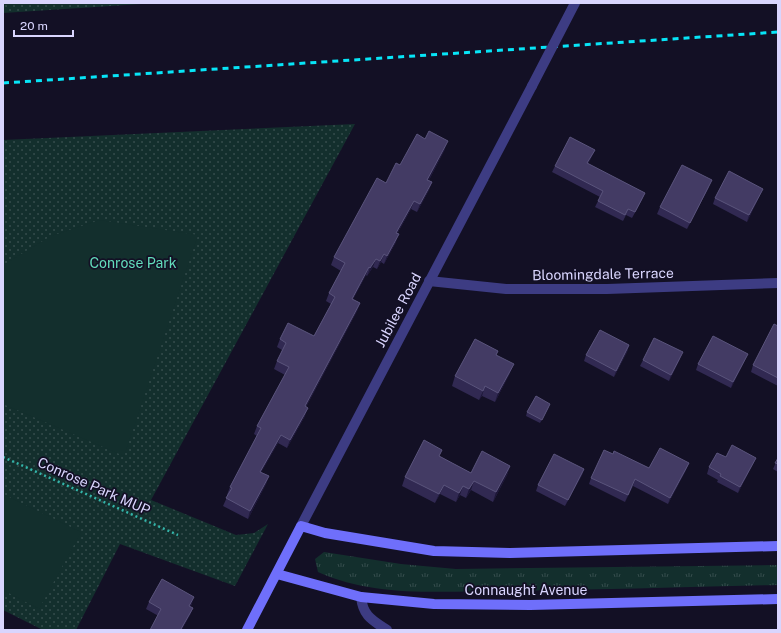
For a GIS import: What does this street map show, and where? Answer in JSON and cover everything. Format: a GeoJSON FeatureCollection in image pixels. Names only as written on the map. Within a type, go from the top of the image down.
{"type":"FeatureCollection","features":[{"type":"Feature","properties":{"kind":"main road"},"geometry":{"type":"LineString","coordinates":[[301,526],[324,533],[434,551],[510,552],[778,546]]}},
{"type":"Feature","properties":{"kind":"main road","name":"Jubilee Road"},"geometry":{"type":"LineString","coordinates":[[246,630],[277,574],[301,526]]}},
{"type":"Feature","properties":{"kind":"main road","name":"Connaught Avenue"},"geometry":{"type":"LineString","coordinates":[[277,574],[361,597],[434,604],[523,604],[778,599]]}},
{"type":"Feature","properties":{"kind":"street","name":"Jubilee Road"},"geometry":{"type":"LineString","coordinates":[[301,526],[575,3]]}},
{"type":"Feature","properties":{"kind":"street","name":"Bloomingdale Terrace"},"geometry":{"type":"LineString","coordinates":[[429,281],[506,289],[607,289],[778,283]]}},
{"type":"Feature","properties":{"kind":"street"},"geometry":{"type":"LineString","coordinates":[[361,597],[362,609],[371,619],[387,630]]}},
{"type":"Feature","properties":{"kind":"path","name":"Conrose Park MUP"},"geometry":{"type":"LineString","coordinates":[[3,457],[178,535]]}},
{"type":"Feature","properties":{"kind":"green space"},"geometry":{"type":"Polygon","coordinates":[[[3,3],[157,3],[3,13],[3,3]]]}},
{"type":"Feature","properties":{"kind":"green space","name":"Conrose Park"},"geometry":{"type":"Polygon","coordinates":[[[355,124],[151,500],[236,535],[254,533],[268,524],[235,586],[120,544],[76,630],[43,630],[3,610],[3,140],[355,124]]]}},
{"type":"Feature","properties":{"kind":"green space"},"geometry":{"type":"Polygon","coordinates":[[[100,220],[198,235],[124,456],[3,404],[3,265],[51,236],[100,220]]]}},
{"type":"Feature","properties":{"kind":"green space"},"geometry":{"type":"Polygon","coordinates":[[[3,494],[81,532],[39,609],[3,590],[3,494]]]}},
{"type":"Feature","properties":{"kind":"green space"},"geometry":{"type":"Polygon","coordinates":[[[324,552],[401,564],[456,569],[778,565],[778,585],[537,591],[409,591],[362,586],[318,572],[315,559],[324,552]]]}},
{"type":"Feature","properties":{"kind":"building"},"geometry":{"type":"Polygon","coordinates":[[[429,131],[448,141],[427,180],[432,182],[420,204],[414,201],[396,233],[399,234],[387,256],[384,254],[380,261],[376,259],[370,268],[369,267],[352,299],[360,303],[305,406],[308,408],[290,440],[281,435],[260,472],[269,476],[250,511],[226,498],[232,488],[230,487],[261,428],[257,426],[289,367],[277,361],[286,343],[280,339],[288,323],[314,336],[335,297],[329,293],[345,263],[334,257],[377,178],[386,183],[396,163],[400,165],[417,134],[425,139],[429,131]]]}},
{"type":"Feature","properties":{"kind":"building"},"geometry":{"type":"Polygon","coordinates":[[[570,137],[595,150],[587,163],[645,193],[635,212],[628,209],[625,215],[598,201],[603,191],[555,166],[570,137]]]}},
{"type":"Feature","properties":{"kind":"building"},"geometry":{"type":"Polygon","coordinates":[[[682,165],[712,180],[690,223],[660,207],[682,165]]]}},
{"type":"Feature","properties":{"kind":"building"},"geometry":{"type":"Polygon","coordinates":[[[729,171],[763,189],[749,215],[715,198],[729,171]]]}},
{"type":"Feature","properties":{"kind":"building"},"geometry":{"type":"Polygon","coordinates":[[[774,324],[778,326],[778,378],[753,365],[774,324]]]}},
{"type":"Feature","properties":{"kind":"building"},"geometry":{"type":"Polygon","coordinates":[[[600,330],[629,345],[616,371],[586,355],[600,330]]]}},
{"type":"Feature","properties":{"kind":"building"},"geometry":{"type":"Polygon","coordinates":[[[713,336],[748,354],[733,382],[698,364],[713,336]]]}},
{"type":"Feature","properties":{"kind":"building"},"geometry":{"type":"Polygon","coordinates":[[[654,338],[683,352],[671,375],[643,360],[654,338]]]}},
{"type":"Feature","properties":{"kind":"building"},"geometry":{"type":"Polygon","coordinates":[[[475,339],[498,351],[496,355],[514,364],[498,393],[485,386],[483,391],[455,376],[475,339]]]}},
{"type":"Feature","properties":{"kind":"building"},"geometry":{"type":"Polygon","coordinates":[[[536,396],[550,404],[542,420],[527,412],[536,396]]]}},
{"type":"Feature","properties":{"kind":"building"},"geometry":{"type":"Polygon","coordinates":[[[424,440],[442,450],[439,456],[471,473],[482,451],[510,466],[496,492],[474,481],[469,489],[463,486],[459,493],[444,485],[439,494],[405,477],[424,440]]]}},
{"type":"Feature","properties":{"kind":"building"},"geometry":{"type":"Polygon","coordinates":[[[732,445],[756,458],[740,487],[720,476],[721,474],[709,467],[717,453],[726,457],[732,445]]]}},
{"type":"Feature","properties":{"kind":"building"},"geometry":{"type":"Polygon","coordinates":[[[660,448],[689,463],[670,498],[635,479],[628,495],[591,478],[604,450],[613,454],[614,451],[649,468],[660,448]]]}},
{"type":"Feature","properties":{"kind":"building"},"geometry":{"type":"Polygon","coordinates":[[[554,454],[584,469],[568,500],[538,485],[554,454]]]}},
{"type":"Feature","properties":{"kind":"building"},"geometry":{"type":"Polygon","coordinates":[[[162,579],[194,597],[189,606],[193,608],[181,629],[183,630],[150,630],[161,609],[149,602],[162,579]]]}},
{"type":"Feature","properties":{"kind":"railway"},"geometry":{"type":"LineString","coordinates":[[3,83],[778,32]]}}]}
